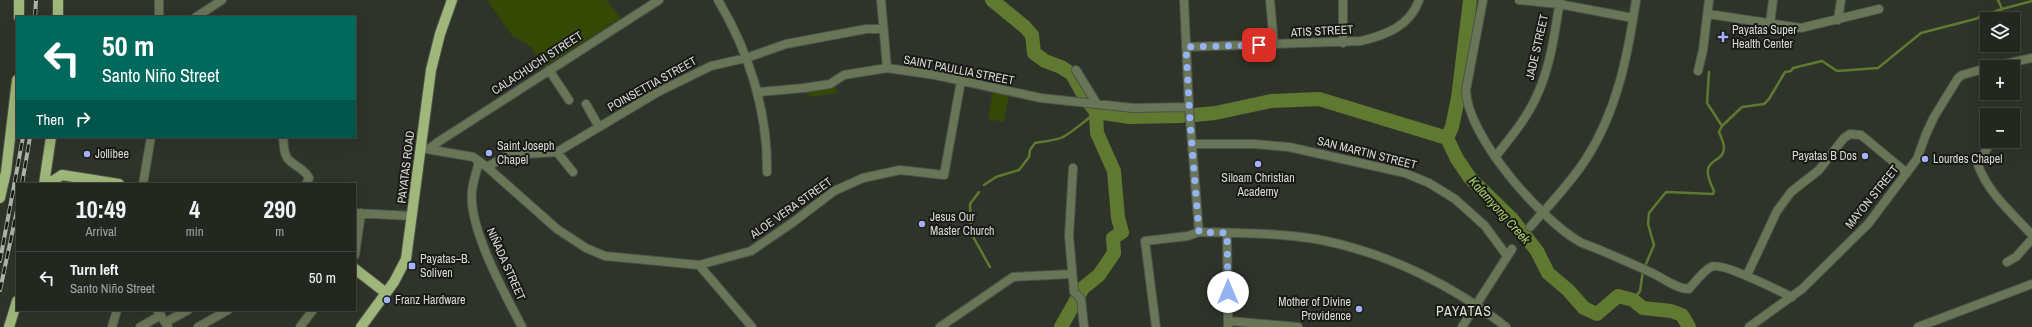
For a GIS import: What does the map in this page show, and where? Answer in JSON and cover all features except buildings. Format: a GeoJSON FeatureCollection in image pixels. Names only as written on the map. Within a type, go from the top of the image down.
{"type":"FeatureCollection","features":[{"type":"Feature","properties":{"kind":"main road"},"geometry":{"type":"LineString","coordinates":[[19,0],[19,16]]}},
{"type":"Feature","properties":{"kind":"main road"},"geometry":{"type":"LineString","coordinates":[[58,0],[58,16]]}},
{"type":"Feature","properties":{"kind":"main road","name":"PAYATAS ROAD"},"geometry":{"type":"LineString","coordinates":[[365,326],[386,294],[406,259],[412,216],[425,149],[431,70],[440,34],[452,0]]}},
{"type":"Feature","properties":{"kind":"main road"},"geometry":{"type":"LineString","coordinates":[[0,198],[6,172],[16,88]]}},
{"type":"Feature","properties":{"kind":"main road"},"geometry":{"type":"LineString","coordinates":[[44,183],[51,138]]}},
{"type":"Feature","properties":{"kind":"main road"},"geometry":{"type":"LineString","coordinates":[[49,183],[62,174],[114,183]]}},
{"type":"Feature","properties":{"kind":"main road"},"geometry":{"type":"LineString","coordinates":[[356,271],[386,294]]}},
{"type":"Feature","properties":{"kind":"main road"},"geometry":{"type":"LineString","coordinates":[[9,327],[16,304]]}},
{"type":"Feature","properties":{"kind":"street"},"geometry":{"type":"LineString","coordinates":[[159,0],[159,16]]}},
{"type":"Feature","properties":{"kind":"street"},"geometry":{"type":"LineString","coordinates":[[198,16],[222,0]]}},
{"type":"Feature","properties":{"kind":"street","name":"CALACHUCHI STREET"},"geometry":{"type":"LineString","coordinates":[[425,149],[660,0]]}},
{"type":"Feature","properties":{"kind":"street"},"geometry":{"type":"LineString","coordinates":[[718,0],[746,58],[758,92],[767,149],[766,172]]}},
{"type":"Feature","properties":{"kind":"street"},"geometry":{"type":"LineString","coordinates":[[881,0],[887,68]]}},
{"type":"Feature","properties":{"kind":"street"},"geometry":{"type":"LineString","coordinates":[[1184,0],[1189,107],[1199,232]]}},
{"type":"Feature","properties":{"kind":"street"},"geometry":{"type":"LineString","coordinates":[[1270,0],[1274,45]]}},
{"type":"Feature","properties":{"kind":"street"},"geometry":{"type":"LineString","coordinates":[[1343,0],[1343,43]]}},
{"type":"Feature","properties":{"kind":"street","name":"ATIS STREET"},"geometry":{"type":"LineString","coordinates":[[1186,47],[1343,43],[1380,37],[1401,25],[1415,12],[1419,0]]}},
{"type":"Feature","properties":{"kind":"street"},"geometry":{"type":"LineString","coordinates":[[1483,0],[1466,90],[1467,102],[1472,117],[1495,157],[1542,213],[1580,242],[1645,269],[1686,289],[1688,289],[1712,266],[1747,275],[1792,297]]}},
{"type":"Feature","properties":{"kind":"street"},"geometry":{"type":"LineString","coordinates":[[1519,0],[1560,2],[1633,18]]}},
{"type":"Feature","properties":{"kind":"street"},"geometry":{"type":"LineString","coordinates":[[1530,227],[1577,172],[1605,125],[1616,95],[1636,0]]}},
{"type":"Feature","properties":{"kind":"street"},"geometry":{"type":"LineString","coordinates":[[1698,71],[1703,50],[1709,0]]}},
{"type":"Feature","properties":{"kind":"street"},"geometry":{"type":"LineString","coordinates":[[1770,24],[1773,0]]}},
{"type":"Feature","properties":{"kind":"street"},"geometry":{"type":"LineString","coordinates":[[1838,20],[1841,0]]}},
{"type":"Feature","properties":{"kind":"street","name":"JADE STREET"},"geometry":{"type":"LineString","coordinates":[[1495,157],[1519,127],[1538,94],[1547,69],[1560,2]]}},
{"type":"Feature","properties":{"kind":"street"},"geometry":{"type":"LineString","coordinates":[[1708,14],[1801,28],[1880,9]]}},
{"type":"Feature","properties":{"kind":"street","name":"POINSETTIA STREET"},"geometry":{"type":"LineString","coordinates":[[487,167],[508,155],[556,152],[686,77],[711,66],[746,58],[786,44],[861,29],[883,29]]}},
{"type":"Feature","properties":{"kind":"street"},"geometry":{"type":"LineString","coordinates":[[2020,61],[2032,58]]}},
{"type":"Feature","properties":{"kind":"street","name":"SAINT PAULLIA STREET"},"geometry":{"type":"LineString","coordinates":[[758,92],[830,84],[844,75],[887,68],[961,81],[1041,98],[1133,108],[1189,107]]}},
{"type":"Feature","properties":{"kind":"street"},"geometry":{"type":"LineString","coordinates":[[549,70],[569,100]]}},
{"type":"Feature","properties":{"kind":"street"},"geometry":{"type":"LineString","coordinates":[[1076,70],[1092,103]]}},
{"type":"Feature","properties":{"kind":"street","name":"MAYON STREET"},"geometry":{"type":"LineString","coordinates":[[1749,327],[1807,285],[1868,224],[1917,159],[1934,117],[1958,78],[1962,74],[1980,70]]}},
{"type":"Feature","properties":{"kind":"street","name":"ALOE VERA STREET"},"geometry":{"type":"LineString","coordinates":[[425,149],[462,154],[479,161],[557,229],[586,248],[610,258],[699,265],[750,251],[792,223],[834,191],[858,180],[900,170],[944,175],[961,81]]}},
{"type":"Feature","properties":{"kind":"street"},"geometry":{"type":"LineString","coordinates":[[586,104],[599,127]]}},
{"type":"Feature","properties":{"kind":"street"},"geometry":{"type":"LineString","coordinates":[[1747,275],[1777,211],[1791,192],[1819,170],[1844,138],[1850,134],[1862,135],[1908,172]]}},
{"type":"Feature","properties":{"kind":"street"},"geometry":{"type":"LineString","coordinates":[[143,183],[151,138]]}},
{"type":"Feature","properties":{"kind":"street"},"geometry":{"type":"LineString","coordinates":[[283,138],[285,154],[288,159],[307,174],[309,178],[306,183]]}},
{"type":"Feature","properties":{"kind":"street","name":"SAN MARTIN STREET"},"geometry":{"type":"LineString","coordinates":[[1192,144],[1253,144],[1289,147],[1405,173],[1429,183],[1455,199],[1485,226],[1510,252],[1476,305]]}},
{"type":"Feature","properties":{"kind":"street"},"geometry":{"type":"LineString","coordinates":[[1987,148],[1978,165],[1980,172],[1991,191],[2032,235]]}},
{"type":"Feature","properties":{"kind":"street"},"geometry":{"type":"LineString","coordinates":[[556,152],[573,172]]}},
{"type":"Feature","properties":{"kind":"street","name":"NIÑADA STREET"},"geometry":{"type":"LineString","coordinates":[[479,161],[472,192],[475,222],[494,272],[522,327]]}},
{"type":"Feature","properties":{"kind":"street"},"geometry":{"type":"LineString","coordinates":[[1073,168],[1069,236],[1071,274],[1074,292],[1081,299],[1084,327]]}},
{"type":"Feature","properties":{"kind":"street"},"geometry":{"type":"LineString","coordinates":[[356,241],[358,213],[412,216]]}},
{"type":"Feature","properties":{"kind":"street"},"geometry":{"type":"LineString","coordinates":[[1156,327],[1145,241],[1188,236],[1199,232],[1290,236],[1326,241],[1361,251],[1404,266],[1452,290],[1506,327]]}},
{"type":"Feature","properties":{"kind":"street"},"geometry":{"type":"LineString","coordinates":[[1227,233],[1228,324],[1278,324],[1298,327]]}},
{"type":"Feature","properties":{"kind":"street"},"geometry":{"type":"LineString","coordinates":[[2007,262],[2016,257],[2032,239]]}},
{"type":"Feature","properties":{"kind":"street"},"geometry":{"type":"LineString","coordinates":[[699,265],[752,327]]}},
{"type":"Feature","properties":{"kind":"street"},"geometry":{"type":"LineString","coordinates":[[940,327],[1013,277],[1071,274]]}},
{"type":"Feature","properties":{"kind":"street"},"geometry":{"type":"LineString","coordinates":[[1918,327],[1940,324],[2032,284]]}},
{"type":"Feature","properties":{"kind":"street"},"geometry":{"type":"LineString","coordinates":[[1462,327],[1476,305]]}},
{"type":"Feature","properties":{"kind":"street"},"geometry":{"type":"LineString","coordinates":[[112,327],[116,311]]}},
{"type":"Feature","properties":{"kind":"street"},"geometry":{"type":"LineString","coordinates":[[140,327],[185,311]]}},
{"type":"Feature","properties":{"kind":"street"},"geometry":{"type":"LineString","coordinates":[[198,327],[226,311]]}},
{"type":"Feature","properties":{"kind":"street"},"geometry":{"type":"LineString","coordinates":[[300,327],[312,311]]}},
{"type":"Feature","properties":{"kind":"green space"},"geometry":{"type":"Polygon","coordinates":[[[487,0],[606,0],[621,18],[544,67],[531,47],[512,35],[487,0]]]}},
{"type":"Feature","properties":{"kind":"green space"},"geometry":{"type":"Polygon","coordinates":[[[835,82],[837,93],[809,97],[808,86],[835,82]]]}},
{"type":"Feature","properties":{"kind":"green space"},"geometry":{"type":"Polygon","coordinates":[[[993,91],[1009,93],[1004,122],[988,119],[993,91]]]}},
{"type":"Feature","properties":{"kind":"waterway","name":"Kalamyong Creek"},"geometry":{"type":"LineString","coordinates":[[992,0],[1025,27],[1032,35],[1034,53],[1045,61],[1061,67],[1072,74],[1086,99],[1096,112],[1130,117],[1182,116]]}},
{"type":"Feature","properties":{"kind":"waterway"},"geometry":{"type":"LineString","coordinates":[[1447,138],[1452,127],[1458,98],[1470,0]]}},
{"type":"Feature","properties":{"kind":"waterway"},"geometry":{"type":"LineString","coordinates":[[1633,300],[1640,291],[1643,271],[1654,245],[1648,224],[1649,213],[1666,192],[1713,194],[1714,191],[1709,180],[1708,172],[1709,166],[1723,154],[1724,146],[1719,132],[1722,126],[1742,107],[1764,104],[1769,99],[1785,72],[1791,71],[1793,68],[1822,61],[1837,71],[1878,68],[1921,33],[1975,19],[2002,9],[1998,0]]}},
{"type":"Feature","properties":{"kind":"waterway"},"geometry":{"type":"LineString","coordinates":[[2002,9],[2032,1]]}},
{"type":"Feature","properties":{"kind":"waterway"},"geometry":{"type":"LineString","coordinates":[[1709,72],[1707,103],[1722,126]]}},
{"type":"Feature","properties":{"kind":"waterway","name":"Kalamyong Creek"},"geometry":{"type":"LineString","coordinates":[[1195,115],[1215,113],[1271,101],[1319,99],[1447,138],[1457,159],[1470,178],[1512,219],[1537,251],[1548,273],[1568,290],[1584,308],[1597,314],[1618,296],[1633,300],[1643,308],[1671,311],[1682,315],[1689,327]]}},
{"type":"Feature","properties":{"kind":"waterway"},"geometry":{"type":"LineString","coordinates":[[984,185],[996,177],[1019,170],[1029,157],[1030,150],[1035,143],[1063,137],[1096,112]]}},
{"type":"Feature","properties":{"kind":"waterway"},"geometry":{"type":"LineString","coordinates":[[1061,327],[1083,288],[1099,275],[1114,253],[1113,238],[1122,232],[1118,218],[1114,171],[1097,133],[1096,112]]}},
{"type":"Feature","properties":{"kind":"waterway"},"geometry":{"type":"LineString","coordinates":[[979,192],[970,204],[971,233],[990,267]]}},
{"type":"Feature","properties":{"kind":"railway"},"geometry":{"type":"LineString","coordinates":[[35,16],[36,0]]}},
{"type":"Feature","properties":{"kind":"railway"},"geometry":{"type":"LineString","coordinates":[[0,261],[23,138]]}},
{"type":"Feature","properties":{"kind":"railway"},"geometry":{"type":"LineString","coordinates":[[22,183],[30,138]]}},
{"type":"Feature","properties":{"kind":"railway"},"geometry":{"type":"LineString","coordinates":[[0,290],[16,215]]}},
{"type":"Feature","properties":{"kind":"place","name":"Payatas Super Health Center"},"geometry":{"type":"Point","coordinates":[1723,37]}},
{"type":"Feature","properties":{"kind":"place","name":"Saint Joseph Chapel"},"geometry":{"type":"Point","coordinates":[489,153]}},
{"type":"Feature","properties":{"kind":"place","name":"Jollibee"},"geometry":{"type":"Point","coordinates":[87,154]}},
{"type":"Feature","properties":{"kind":"place","name":"Payatas B Dos"},"geometry":{"type":"Point","coordinates":[1865,156]}},
{"type":"Feature","properties":{"kind":"place","name":"Lourdes Chapel"},"geometry":{"type":"Point","coordinates":[1925,159]}},
{"type":"Feature","properties":{"kind":"place","name":"Siloam Christian Academy"},"geometry":{"type":"Point","coordinates":[1258,164]}},
{"type":"Feature","properties":{"kind":"place","name":"Jesus Our Master Church"},"geometry":{"type":"Point","coordinates":[922,224]}},
{"type":"Feature","properties":{"kind":"place","name":"Payatas–B. Soliven"},"geometry":{"type":"Point","coordinates":[412,266]}},
{"type":"Feature","properties":{"kind":"place","name":"Franz Hardware"},"geometry":{"type":"Point","coordinates":[387,300]}},
{"type":"Feature","properties":{"kind":"place","name":"Mother of Divine Providence"},"geometry":{"type":"Point","coordinates":[1359,309]}},
{"type":"Feature","properties":{"kind":"district","name":"PAYATAS"},"geometry":{"type":"Point","coordinates":[1464,311]}},
{"type":"Feature","properties":{"kind":"route"},"geometry":{"type":"LineString","coordinates":[[1228,292],[1227,233],[1199,232],[1188,97],[1186,47],[1259,45]]}}]}
